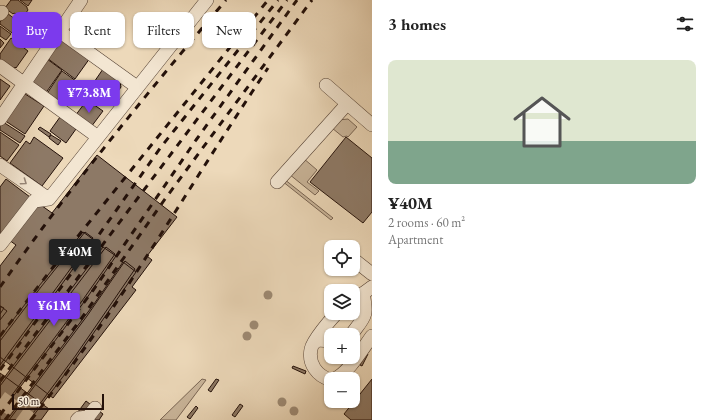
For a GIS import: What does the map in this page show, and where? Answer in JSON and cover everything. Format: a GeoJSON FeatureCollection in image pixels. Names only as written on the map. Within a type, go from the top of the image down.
{"type":"FeatureCollection","features":[{"type":"Feature","properties":{"kind":"street"},"geometry":{"type":"LineString","coordinates":[[62,27],[81,0]]}},
{"type":"Feature","properties":{"kind":"street"},"geometry":{"type":"LineString","coordinates":[[0,245],[34,201],[48,199],[207,0]]}},
{"type":"Feature","properties":{"kind":"street"},"geometry":{"type":"LineString","coordinates":[[62,33],[138,87]]}},
{"type":"Feature","properties":{"kind":"street"},"geometry":{"type":"LineString","coordinates":[[0,119],[47,48]]}},
{"type":"Feature","properties":{"kind":"street"},"geometry":{"type":"LineString","coordinates":[[0,66],[98,137]]}},
{"type":"Feature","properties":{"kind":"street"},"geometry":{"type":"LineString","coordinates":[[326,85],[372,125]]}},
{"type":"Feature","properties":{"kind":"street"},"geometry":{"type":"LineString","coordinates":[[277,182],[347,104]]}},
{"type":"Feature","properties":{"kind":"street"},"geometry":{"type":"LineString","coordinates":[[0,165],[48,199]]}},
{"type":"Feature","properties":{"kind":"street"},"geometry":{"type":"LineString","coordinates":[[360,265],[372,274]]}},
{"type":"Feature","properties":{"kind":"street"},"geometry":{"type":"LineString","coordinates":[[356,328],[365,316],[366,308],[363,294]]}},
{"type":"Feature","properties":{"kind":"street"},"geometry":{"type":"LineString","coordinates":[[324,377],[314,368],[311,357],[311,348],[332,320]]}},
{"type":"Feature","properties":{"kind":"street"},"geometry":{"type":"LineString","coordinates":[[345,372],[372,336]]}},
{"type":"Feature","properties":{"kind":"street"},"geometry":{"type":"LineString","coordinates":[[314,343],[318,340],[324,340]]}},
{"type":"Feature","properties":{"kind":"shaded area"},"geometry":{"type":"Polygon","coordinates":[[[348,119],[357,127],[348,137],[343,137],[332,128],[338,120],[348,119]]]}},
{"type":"Feature","properties":{"kind":"shaded area"},"geometry":{"type":"Polygon","coordinates":[[[303,158],[317,170],[307,182],[319,191],[315,195],[289,174],[303,158]]]}},
{"type":"Feature","properties":{"kind":"shaded area"},"geometry":{"type":"Polygon","coordinates":[[[284,179],[333,218],[331,220],[282,181],[284,179]]]}},
{"type":"Feature","properties":{"kind":"shaded area"},"geometry":{"type":"Polygon","coordinates":[[[202,379],[206,380],[176,420],[160,420],[202,379]]]}},
{"type":"Feature","properties":{"kind":"building"},"geometry":{"type":"Polygon","coordinates":[[[11,0],[18,0],[27,7],[28,10],[27,12],[12,12],[12,13],[5,8],[11,0]]]}},
{"type":"Feature","properties":{"kind":"building"},"geometry":{"type":"Polygon","coordinates":[[[20,0],[32,0],[28,6],[20,0]]]}},
{"type":"Feature","properties":{"kind":"building"},"geometry":{"type":"Polygon","coordinates":[[[7,13],[12,17],[12,33],[0,24],[7,13]]]}},
{"type":"Feature","properties":{"kind":"building"},"geometry":{"type":"Polygon","coordinates":[[[0,26],[11,34],[6,40],[0,36],[0,26]]]}},
{"type":"Feature","properties":{"kind":"building"},"geometry":{"type":"Polygon","coordinates":[[[11,38],[12,48],[24,48],[28,51],[13,70],[0,60],[0,54],[11,38]]]}},
{"type":"Feature","properties":{"kind":"building"},"geometry":{"type":"Polygon","coordinates":[[[0,39],[4,43],[0,48],[0,39]]]}},
{"type":"Feature","properties":{"kind":"building"},"geometry":{"type":"Polygon","coordinates":[[[64,40],[70,44],[70,48],[76,48],[90,58],[75,79],[47,58],[54,48],[62,48],[62,41],[64,40]]]}},
{"type":"Feature","properties":{"kind":"building"},"geometry":{"type":"Polygon","coordinates":[[[47,59],[62,70],[45,94],[33,86],[32,81],[47,59]]]}},
{"type":"Feature","properties":{"kind":"building"},"geometry":{"type":"Polygon","coordinates":[[[103,69],[120,82],[121,87],[110,103],[90,88],[103,69]]]}},
{"type":"Feature","properties":{"kind":"building"},"geometry":{"type":"Polygon","coordinates":[[[62,71],[76,81],[59,104],[46,95],[62,71]]]}},
{"type":"Feature","properties":{"kind":"building"},"geometry":{"type":"Polygon","coordinates":[[[0,79],[10,86],[0,100],[0,79]]]}},
{"type":"Feature","properties":{"kind":"building"},"geometry":{"type":"Polygon","coordinates":[[[22,92],[44,106],[25,134],[4,120],[22,92]]]}},
{"type":"Feature","properties":{"kind":"building"},"geometry":{"type":"Polygon","coordinates":[[[87,100],[103,111],[91,127],[75,116],[87,100]]]}},
{"type":"Feature","properties":{"kind":"building"},"geometry":{"type":"Polygon","coordinates":[[[60,117],[76,129],[66,143],[50,131],[60,117]]]}},
{"type":"Feature","properties":{"kind":"building"},"geometry":{"type":"Polygon","coordinates":[[[3,122],[25,136],[20,143],[0,130],[0,126],[3,122]]]}},
{"type":"Feature","properties":{"kind":"building"},"geometry":{"type":"Polygon","coordinates":[[[40,127],[51,134],[49,137],[38,129],[40,127]]]}},
{"type":"Feature","properties":{"kind":"building"},"geometry":{"type":"Polygon","coordinates":[[[0,132],[19,145],[7,161],[0,156],[0,132]]]}},
{"type":"Feature","properties":{"kind":"building"},"geometry":{"type":"Polygon","coordinates":[[[51,135],[61,141],[58,145],[49,138],[51,135]]]}},
{"type":"Feature","properties":{"kind":"building"},"geometry":{"type":"Polygon","coordinates":[[[34,137],[63,158],[42,186],[10,163],[26,141],[30,144],[34,137]]]}},
{"type":"Feature","properties":{"kind":"building"},"geometry":{"type":"Polygon","coordinates":[[[346,137],[372,158],[372,212],[363,223],[310,182],[346,137]]]}},
{"type":"Feature","properties":{"kind":"building"},"geometry":{"type":"Polygon","coordinates":[[[97,155],[177,217],[147,256],[152,260],[132,287],[136,290],[53,398],[0,357],[0,266],[16,245],[9,240],[38,203],[52,213],[97,155]]]}},
{"type":"Feature","properties":{"kind":"building"},"geometry":{"type":"Polygon","coordinates":[[[6,179],[38,203],[9,240],[0,234],[0,187],[6,179]]]}},
{"type":"Feature","properties":{"kind":"building"},"geometry":{"type":"Polygon","coordinates":[[[83,232],[94,240],[0,369],[0,337],[83,232]]]}},
{"type":"Feature","properties":{"kind":"building"},"geometry":{"type":"Polygon","coordinates":[[[85,232],[93,238],[0,365],[0,341],[85,232]]]}},
{"type":"Feature","properties":{"kind":"building"},"geometry":{"type":"Polygon","coordinates":[[[103,247],[116,256],[84,302],[0,414],[0,383],[103,247]]]}},
{"type":"Feature","properties":{"kind":"building"},"geometry":{"type":"Polygon","coordinates":[[[106,247],[115,254],[0,411],[0,386],[106,247]]]}},
{"type":"Feature","properties":{"kind":"building"},"geometry":{"type":"Polygon","coordinates":[[[125,261],[135,269],[76,355],[28,420],[9,420],[87,316],[125,261]]]}},
{"type":"Feature","properties":{"kind":"building"},"geometry":{"type":"Polygon","coordinates":[[[123,262],[136,272],[65,374],[30,420],[7,420],[94,304],[123,262]]]}},
{"type":"Feature","properties":{"kind":"building"},"geometry":{"type":"Polygon","coordinates":[[[0,306],[4,308],[0,314],[0,306]]]}},
{"type":"Feature","properties":{"kind":"building"},"geometry":{"type":"Polygon","coordinates":[[[0,306],[7,311],[0,320],[0,306]]]}},
{"type":"Feature","properties":{"kind":"building"},"geometry":{"type":"Polygon","coordinates":[[[366,352],[368,354],[362,366],[360,365],[366,352]]]}},
{"type":"Feature","properties":{"kind":"building"},"geometry":{"type":"Polygon","coordinates":[[[293,366],[306,371],[305,374],[292,368],[293,366]]]}},
{"type":"Feature","properties":{"kind":"building"},"geometry":{"type":"Polygon","coordinates":[[[0,373],[49,409],[41,420],[0,420],[0,373]]]}},
{"type":"Feature","properties":{"kind":"building"},"geometry":{"type":"Polygon","coordinates":[[[216,379],[219,380],[211,392],[208,390],[216,379]]]}},
{"type":"Feature","properties":{"kind":"building"},"geometry":{"type":"Polygon","coordinates":[[[372,379],[372,420],[351,420],[344,414],[349,408],[360,408],[360,394],[372,379]]]}},
{"type":"Feature","properties":{"kind":"building"},"geometry":{"type":"Polygon","coordinates":[[[86,401],[103,414],[99,420],[72,420],[86,401]]]}},
{"type":"Feature","properties":{"kind":"building"},"geometry":{"type":"Polygon","coordinates":[[[240,404],[243,406],[235,417],[232,415],[240,404]]]}},
{"type":"Feature","properties":{"kind":"building"},"geometry":{"type":"Polygon","coordinates":[[[196,406],[198,408],[190,419],[187,417],[196,406]]]}},
{"type":"Feature","properties":{"kind":"tunnel"},"geometry":{"type":"LineString","coordinates":[[0,399],[29,420]]}},
{"type":"Feature","properties":{"kind":"railway"},"geometry":{"type":"LineString","coordinates":[[0,287],[81,177],[167,70],[226,0]]}},
{"type":"Feature","properties":{"kind":"railway"},"geometry":{"type":"LineString","coordinates":[[0,336],[54,266],[268,0]]}},
{"type":"Feature","properties":{"kind":"railway"},"geometry":{"type":"LineString","coordinates":[[0,370],[79,263],[161,147],[278,0]]}},
{"type":"Feature","properties":{"kind":"railway"},"geometry":{"type":"LineString","coordinates":[[0,381],[287,0]]}},
{"type":"Feature","properties":{"kind":"railway"},"geometry":{"type":"LineString","coordinates":[[0,415],[94,289],[196,140],[297,0]]}},
{"type":"Feature","properties":{"kind":"railway"},"geometry":{"type":"LineString","coordinates":[[5,420],[81,319],[165,199],[312,0]]}},
{"type":"Feature","properties":{"kind":"railway"},"geometry":{"type":"LineString","coordinates":[[31,420],[77,359],[120,297],[268,68]]}}]}
